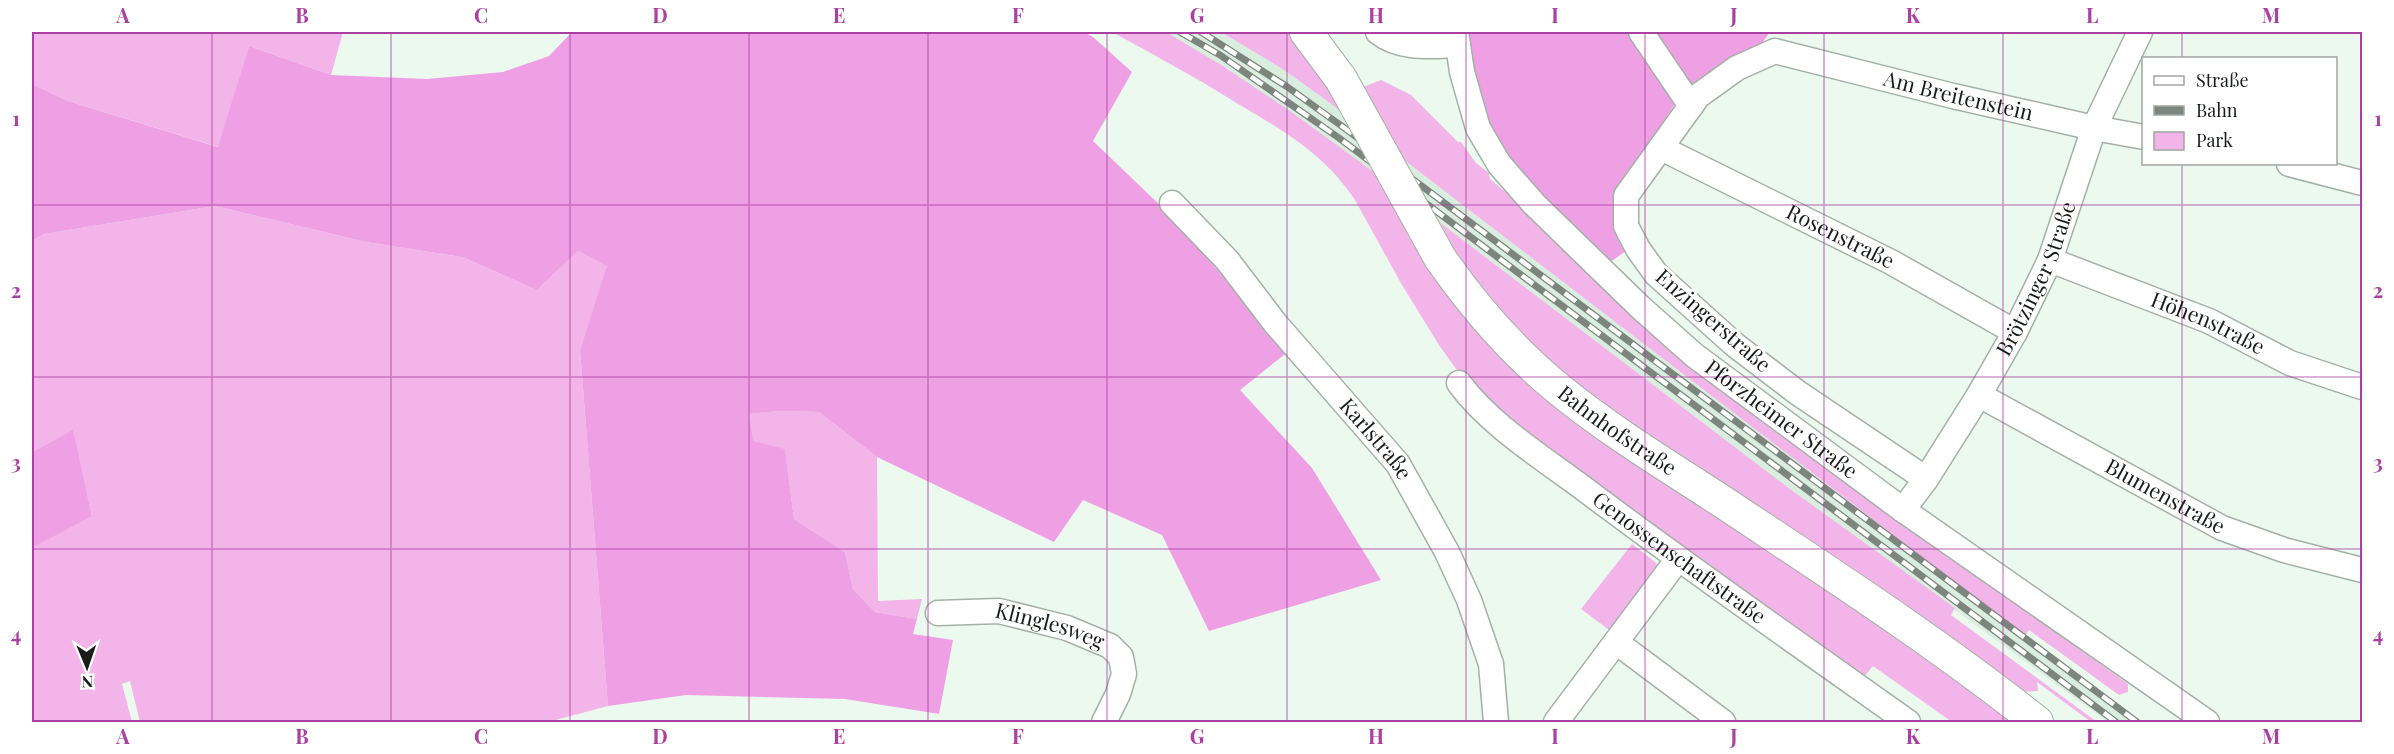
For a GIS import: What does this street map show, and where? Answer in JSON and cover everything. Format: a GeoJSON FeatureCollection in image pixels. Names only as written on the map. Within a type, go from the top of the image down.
{"type":"FeatureCollection","features":[{"type":"Feature","properties":{"kind":"main road","name":"Bahnhofstraße"},"geometry":{"type":"LineString","coordinates":[[1306,32],[1341,79],[1440,258],[1478,309],[1536,369],[1584,409],[1870,600],[2037,723]]}},
{"type":"Feature","properties":{"kind":"street"},"geometry":{"type":"LineString","coordinates":[[1378,32],[1399,43],[1417,46],[1457,38]]}},
{"type":"Feature","properties":{"kind":"street"},"geometry":{"type":"LineString","coordinates":[[1641,32],[1691,106]]}},
{"type":"Feature","properties":{"kind":"street","name":"Brötzinger Straße"},"geometry":{"type":"LineString","coordinates":[[1903,510],[1926,479],[1979,395],[2015,332],[2050,260],[2094,128],[2140,32]]}},
{"type":"Feature","properties":{"kind":"street","name":"Pforzheimer Straße"},"geometry":{"type":"LineString","coordinates":[[1457,38],[1462,72],[1478,128],[1499,164],[1534,204],[1640,307],[1694,354],[1903,510],[2207,723]]}},
{"type":"Feature","properties":{"kind":"street","name":"Enzingerstraße"},"geometry":{"type":"LineString","coordinates":[[1775,51],[1737,68],[1698,96],[1626,196],[1626,226],[1638,249],[1656,273],[1735,345],[1798,393],[1926,479]]}},
{"type":"Feature","properties":{"kind":"street","name":"Am Breitenstein"},"geometry":{"type":"LineString","coordinates":[[1775,51],[1953,96],[2142,137]]}},
{"type":"Feature","properties":{"kind":"street","name":"Rosenstraße"},"geometry":{"type":"LineString","coordinates":[[1660,148],[1891,262],[2015,332]]}},
{"type":"Feature","properties":{"kind":"street"},"geometry":{"type":"LineString","coordinates":[[2293,165],[2362,183]]}},
{"type":"Feature","properties":{"kind":"street","name":"Karlstraße"},"geometry":{"type":"LineString","coordinates":[[1172,202],[1227,260],[1275,323],[1398,464],[1447,552],[1469,600],[1491,664],[1496,723]]}},
{"type":"Feature","properties":{"kind":"street","name":"Höhenstraße"},"geometry":{"type":"LineString","coordinates":[[2050,260],[2210,321],[2290,363],[2362,387]]}},
{"type":"Feature","properties":{"kind":"street","name":"Genossenschaftstraße"},"geometry":{"type":"LineString","coordinates":[[1459,383],[1469,396],[1521,441],[1678,559],[1908,723]]}},
{"type":"Feature","properties":{"kind":"street","name":"Blumenstraße"},"geometry":{"type":"LineString","coordinates":[[1979,395],[2223,528],[2284,550],[2362,570]]}},
{"type":"Feature","properties":{"kind":"street"},"geometry":{"type":"LineString","coordinates":[[1556,723],[1678,559]]}},
{"type":"Feature","properties":{"kind":"street","name":"Klinglesweg"},"geometry":{"type":"LineString","coordinates":[[938,613],[999,612],[1067,627],[1110,646],[1121,657],[1125,674],[1104,723]]}},
{"type":"Feature","properties":{"kind":"street"},"geometry":{"type":"LineString","coordinates":[[1616,642],[1723,723]]}},
{"type":"Feature","properties":{"kind":"shaded area"},"geometry":{"type":"Polygon","coordinates":[[[572,32],[1084,32],[1093,37],[1132,72],[1093,141],[1163,208],[1289,351],[1240,390],[1312,468],[1381,580],[1209,631],[1162,535],[1083,500],[1054,542],[877,457],[819,412],[778,411],[749,414],[753,441],[785,449],[794,519],[845,552],[853,589],[875,612],[917,619],[913,634],[953,640],[939,714],[845,699],[686,695],[608,706],[580,350],[607,266],[578,251],[537,290],[462,257],[366,242],[215,206],[44,234],[32,241],[32,84],[68,101],[218,147],[249,46],[331,75],[427,79],[503,72],[549,56],[572,32]]]}},
{"type":"Feature","properties":{"kind":"shaded area"},"geometry":{"type":"Polygon","coordinates":[[[1166,32],[1221,32],[1281,68],[1322,97],[2025,636],[2142,722],[2108,722],[1790,489],[1367,167],[1223,66],[1166,32]]]}},
{"type":"Feature","properties":{"kind":"shaded area"},"geometry":{"type":"Polygon","coordinates":[[[1468,32],[1770,32],[1757,50],[1729,59],[1676,102],[1618,194],[1626,251],[1606,265],[1509,159],[1490,123],[1477,90],[1468,32]]]}},
{"type":"Feature","properties":{"kind":"shaded area"},"geometry":{"type":"Polygon","coordinates":[[[73,430],[92,516],[32,548],[32,452],[73,430]]]}},
{"type":"Feature","properties":{"kind":"green space"},"geometry":{"type":"Polygon","coordinates":[[[32,32],[343,32],[331,75],[249,46],[219,147],[68,101],[32,84],[32,32]]]}},
{"type":"Feature","properties":{"kind":"green space"},"geometry":{"type":"Polygon","coordinates":[[[1112,32],[1166,32],[1223,66],[1290,111],[1367,167],[1439,222],[1407,234],[1433,277],[1438,274],[1466,310],[2023,722],[1952,722],[1873,666],[1863,678],[1536,444],[1456,369],[1402,285],[1355,200],[1330,169],[1301,144],[1269,123],[1112,32]]]}},
{"type":"Feature","properties":{"kind":"green space"},"geometry":{"type":"Polygon","coordinates":[[[1221,32],[1294,32],[1330,91],[1366,86],[1381,80],[1411,95],[1458,142],[1461,142],[1476,163],[1489,173],[1490,179],[1527,210],[1694,369],[1774,431],[2128,684],[2128,692],[2119,695],[2029,630],[2025,636],[1322,97],[1281,68],[1221,32]]]}},
{"type":"Feature","properties":{"kind":"green space"},"geometry":{"type":"Polygon","coordinates":[[[215,206],[366,242],[462,257],[537,290],[578,251],[608,266],[580,350],[608,706],[548,722],[140,722],[130,681],[122,684],[132,722],[32,722],[32,548],[92,515],[72,431],[32,452],[32,241],[44,234],[215,206]]]}},
{"type":"Feature","properties":{"kind":"green space"},"geometry":{"type":"Polygon","coordinates":[[[1440,223],[1790,489],[1955,608],[1951,615],[2097,722],[2091,722],[2037,682],[2038,691],[2020,692],[1643,438],[1516,337],[1451,246],[1440,223]]]}},
{"type":"Feature","properties":{"kind":"green space"},"geometry":{"type":"Polygon","coordinates":[[[778,411],[819,412],[877,457],[878,601],[922,599],[917,619],[875,612],[853,589],[845,552],[794,519],[785,450],[752,441],[748,414],[778,411]]]}},
{"type":"Feature","properties":{"kind":"green space"},"geometry":{"type":"Polygon","coordinates":[[[1632,544],[1655,562],[1660,569],[1612,632],[1581,609],[1632,544]]]}},
{"type":"Feature","properties":{"kind":"railway"},"geometry":{"type":"LineString","coordinates":[[1180,32],[1220,55],[1339,138],[2116,722]]}},
{"type":"Feature","properties":{"kind":"railway"},"geometry":{"type":"LineString","coordinates":[[1201,32],[1286,86],[1343,127],[2137,722]]}}]}
